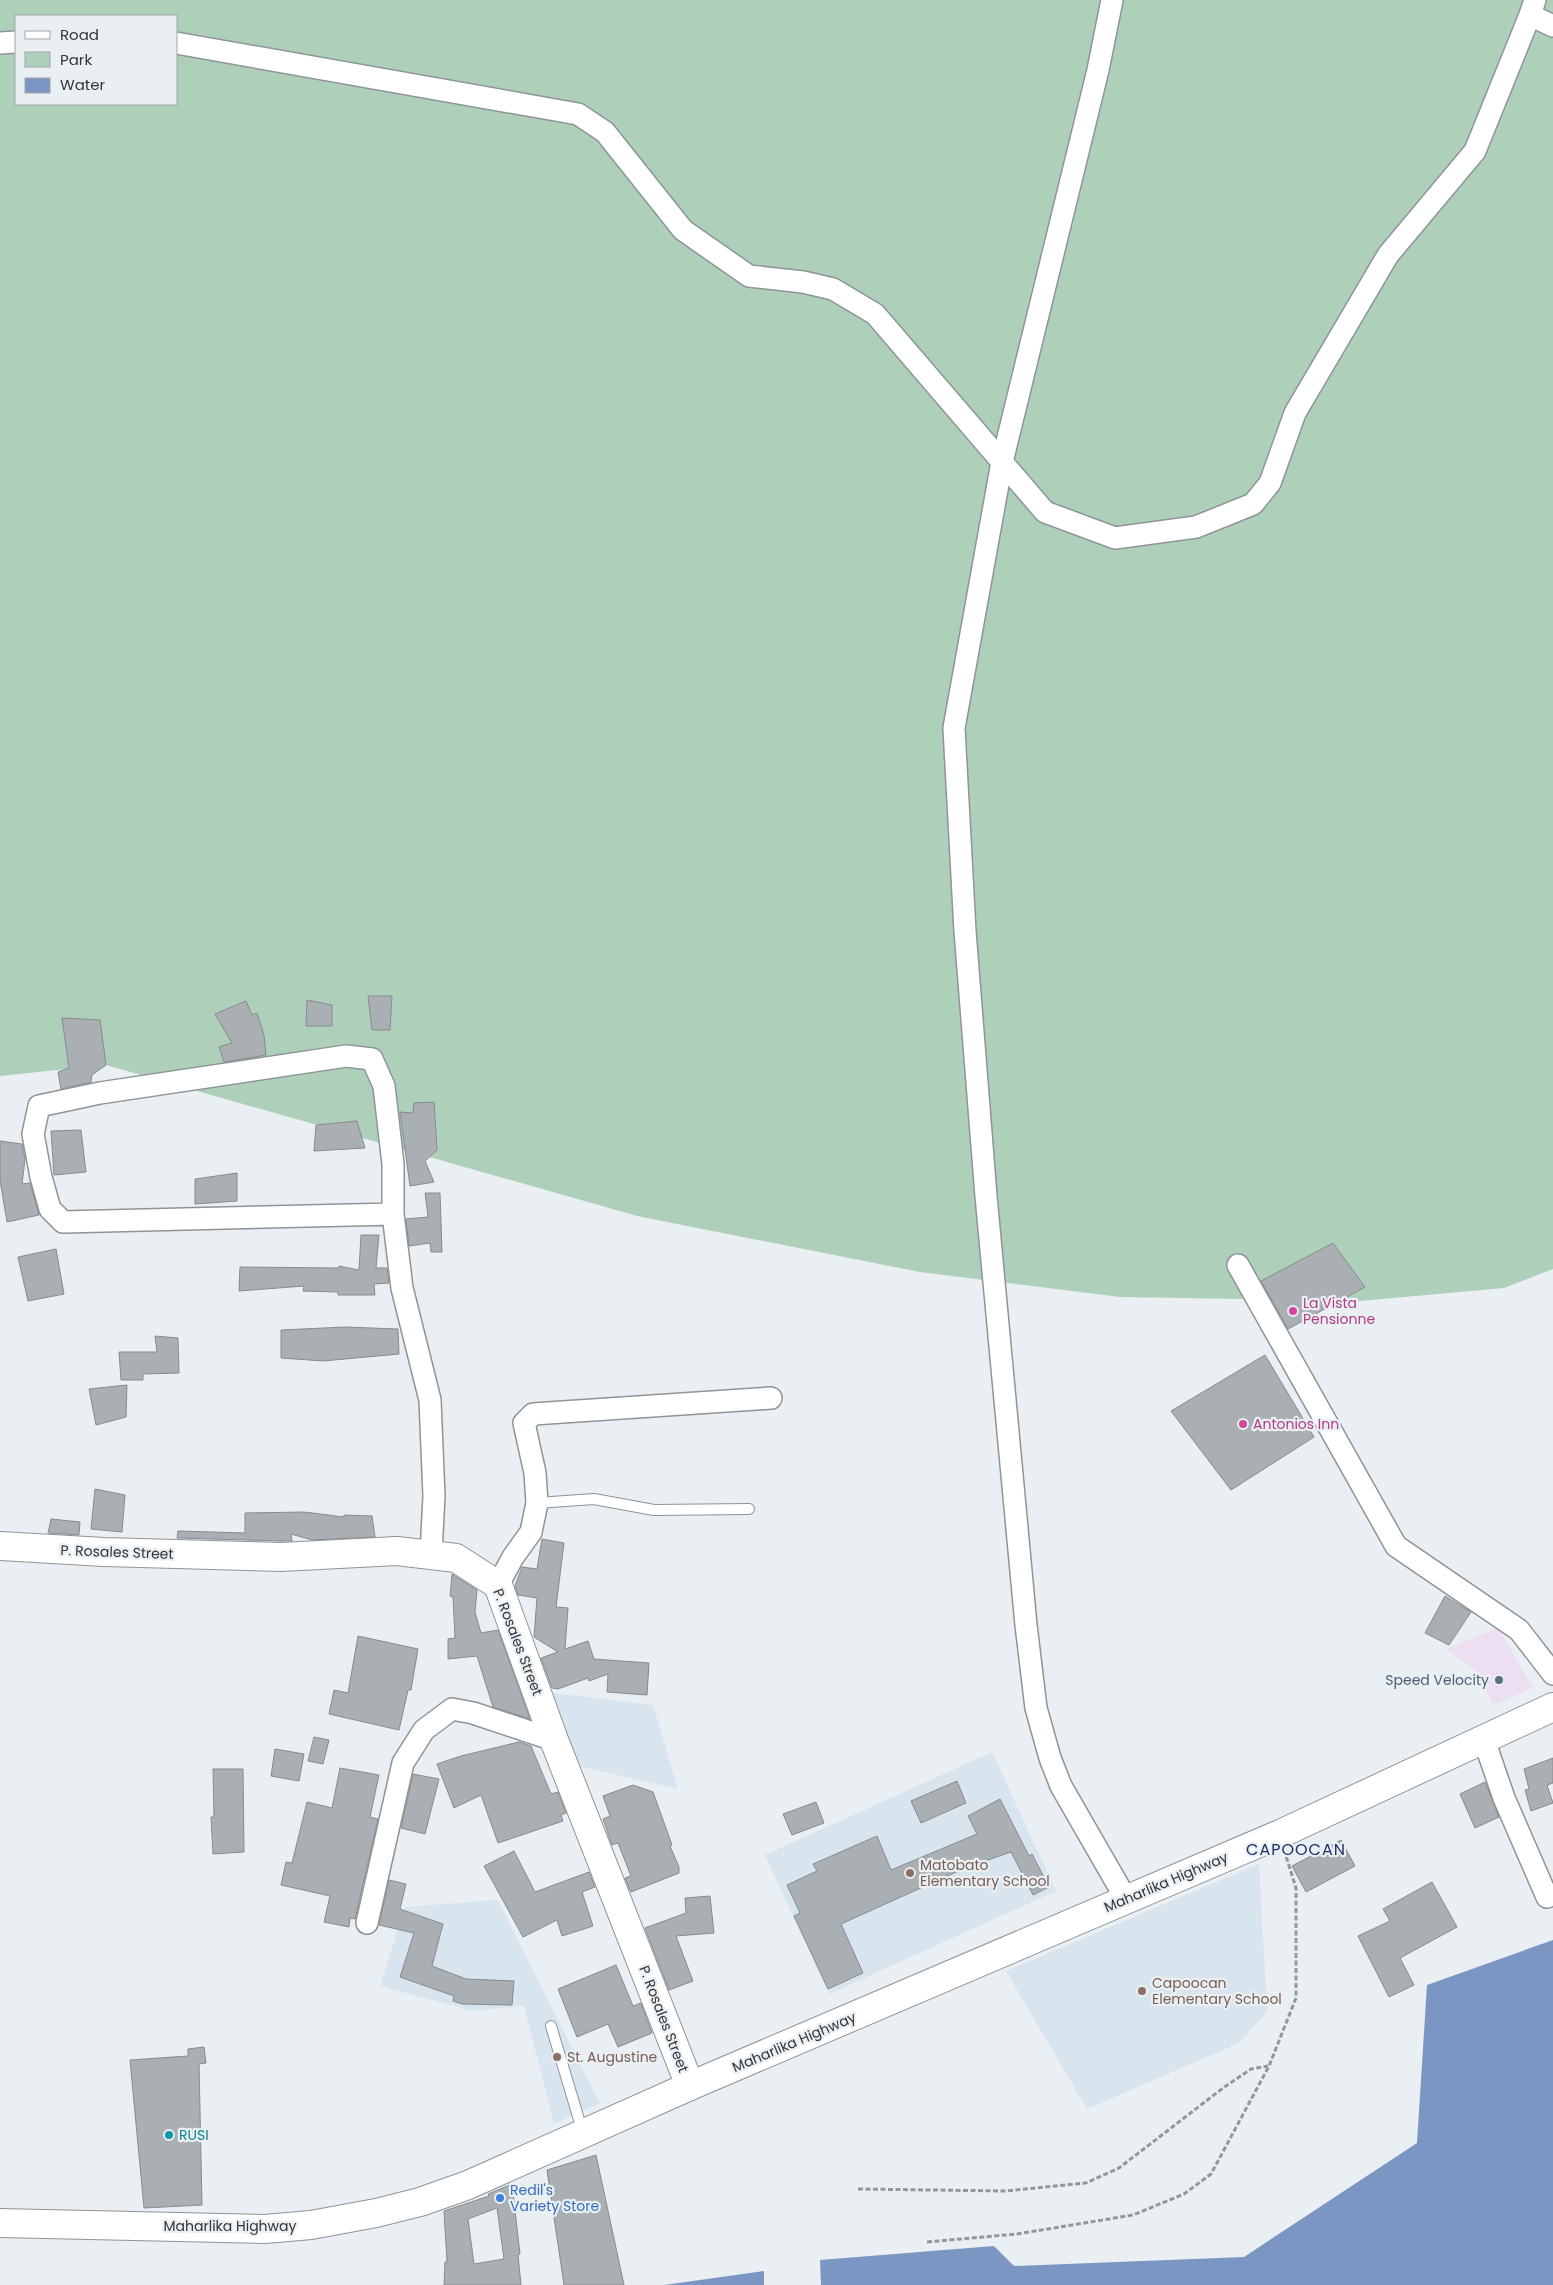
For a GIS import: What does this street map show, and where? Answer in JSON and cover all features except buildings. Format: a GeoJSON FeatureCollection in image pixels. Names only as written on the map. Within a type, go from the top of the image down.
{"type":"FeatureCollection","features":[{"type":"Feature","properties":{"kind":"main road","name":"P. Rosales Street"},"geometry":{"type":"LineString","coordinates":[[0,1546],[104,1552],[281,1558],[397,1551],[456,1558],[498,1585],[554,1740],[690,2086]]}},
{"type":"Feature","properties":{"kind":"main road","name":"Maharlika Highway"},"geometry":{"type":"LineString","coordinates":[[0,2223],[257,2229],[311,2225],[376,2213],[420,2202],[468,2185],[690,2086],[1280,1834],[1553,1707]]}},
{"type":"Feature","properties":{"kind":"street"},"geometry":{"type":"LineString","coordinates":[[1112,0],[1098,70],[1002,462],[954,728],[965,931],[986,1196],[1026,1625],[1036,1708],[1061,1786],[1126,1899]]}},
{"type":"Feature","properties":{"kind":"street"},"geometry":{"type":"LineString","coordinates":[[178,43],[578,114],[605,132],[683,230],[749,276],[803,282],[833,289],[875,314],[1045,512],[1115,538],[1196,527],[1253,504],[1270,483],[1295,413],[1388,255],[1475,151],[1533,7],[1553,26]]}},
{"type":"Feature","properties":{"kind":"street"},"geometry":{"type":"LineString","coordinates":[[0,43],[15,42]]}},
{"type":"Feature","properties":{"kind":"street"},"geometry":{"type":"LineString","coordinates":[[393,1214],[63,1222],[50,1209],[41,1177],[33,1134],[39,1106],[100,1093],[346,1056],[372,1060],[384,1086],[393,1164],[393,1214],[402,1288],[430,1400],[434,1496],[431,1554]]}},
{"type":"Feature","properties":{"kind":"street"},"geometry":{"type":"LineString","coordinates":[[1238,1265],[1396,1546],[1519,1630],[1553,1674]]}},
{"type":"Feature","properties":{"kind":"street"},"geometry":{"type":"LineString","coordinates":[[498,1585],[513,1557],[531,1532],[537,1503],[535,1473],[524,1423],[533,1414],[771,1398]]}},
{"type":"Feature","properties":{"kind":"street"},"geometry":{"type":"LineString","coordinates":[[367,1923],[403,1763],[424,1730],[452,1709],[473,1713],[554,1740]]}},
{"type":"Feature","properties":{"kind":"street"},"geometry":{"type":"LineString","coordinates":[[1484,1740],[1504,1798],[1547,1897]]}},
{"type":"Feature","properties":{"kind":"lane"},"geometry":{"type":"LineString","coordinates":[[537,1503],[594,1499],[654,1510],[749,1509]]}},
{"type":"Feature","properties":{"kind":"lane"},"geometry":{"type":"LineString","coordinates":[[552,2026],[583,2134]]}},
{"type":"Feature","properties":{"kind":"path"},"geometry":{"type":"LineString","coordinates":[[927,2242],[1018,2234],[1133,2215],[1184,2194],[1212,2174],[1269,2066],[1296,1998],[1296,1888],[1280,1834]]}},
{"type":"Feature","properties":{"kind":"path"},"geometry":{"type":"LineString","coordinates":[[858,2189],[1006,2191],[1086,2184],[1119,2168],[1223,2088],[1251,2069],[1269,2066]]}},
{"type":"Feature","properties":{"kind":"shaded area"},"geometry":{"type":"Polygon","coordinates":[[[1498,1628],[1533,1688],[1493,1705],[1476,1671],[1446,1649],[1498,1628]]]}},
{"type":"Feature","properties":{"kind":"shaded area"},"geometry":{"type":"Polygon","coordinates":[[[544,1692],[653,1705],[678,1789],[570,1764],[544,1692]]]}},
{"type":"Feature","properties":{"kind":"shaded area","name":"Matobato Elementary School"},"geometry":{"type":"Polygon","coordinates":[[[992,1752],[1056,1891],[829,1994],[765,1855],[992,1752]]]}},
{"type":"Feature","properties":{"kind":"shaded area","name":"Capoocan Elementary School"},"geometry":{"type":"Polygon","coordinates":[[[1259,1864],[1267,2011],[1239,2043],[1087,2109],[1006,1971],[1259,1864]]]}},
{"type":"Feature","properties":{"kind":"shaded area","name":"St. Augustine"},"geometry":{"type":"Polygon","coordinates":[[[498,1900],[600,2103],[554,2124],[524,2006],[473,2011],[380,1986],[405,1907],[498,1900]]]}},
{"type":"Feature","properties":{"kind":"green space"},"geometry":{"type":"Polygon","coordinates":[[[0,0],[1553,0],[1553,1269],[1504,1288],[1360,1301],[1120,1297],[920,1272],[637,1216],[106,1065],[0,1076],[0,0]]]}},
{"type":"Feature","properties":{"kind":"water"},"geometry":{"type":"Polygon","coordinates":[[[1553,1940],[1553,2285],[821,2285],[820,2260],[994,2246],[1014,2266],[1244,2257],[1417,2143],[1427,1985],[1553,1940]]]}},
{"type":"Feature","properties":{"kind":"water"},"geometry":{"type":"Polygon","coordinates":[[[764,2271],[764,2285],[664,2285],[764,2271]]]}},
{"type":"Feature","properties":{"kind":"place","name":"La Vista Pensionne"},"geometry":{"type":"Point","coordinates":[1293,1311]}},
{"type":"Feature","properties":{"kind":"place","name":"Antonios Inn"},"geometry":{"type":"Point","coordinates":[1243,1424]}},
{"type":"Feature","properties":{"kind":"place","name":"Speed Velocity"},"geometry":{"type":"Point","coordinates":[1499,1680]}},
{"type":"Feature","properties":{"kind":"place","name":"Matobato Elementary School"},"geometry":{"type":"Point","coordinates":[910,1873]}},
{"type":"Feature","properties":{"kind":"place","name":"Capoocan Elementary School"},"geometry":{"type":"Point","coordinates":[1142,1991]}},
{"type":"Feature","properties":{"kind":"place","name":"St. Augustine"},"geometry":{"type":"Point","coordinates":[557,2057]}},
{"type":"Feature","properties":{"kind":"place","name":"RUSI"},"geometry":{"type":"Point","coordinates":[169,2135]}},
{"type":"Feature","properties":{"kind":"place","name":"Redil's Variety Store"},"geometry":{"type":"Point","coordinates":[500,2198]}},
{"type":"Feature","properties":{"kind":"district","name":"CAPOOCAN"},"geometry":{"type":"Point","coordinates":[1296,1849]}}]}
